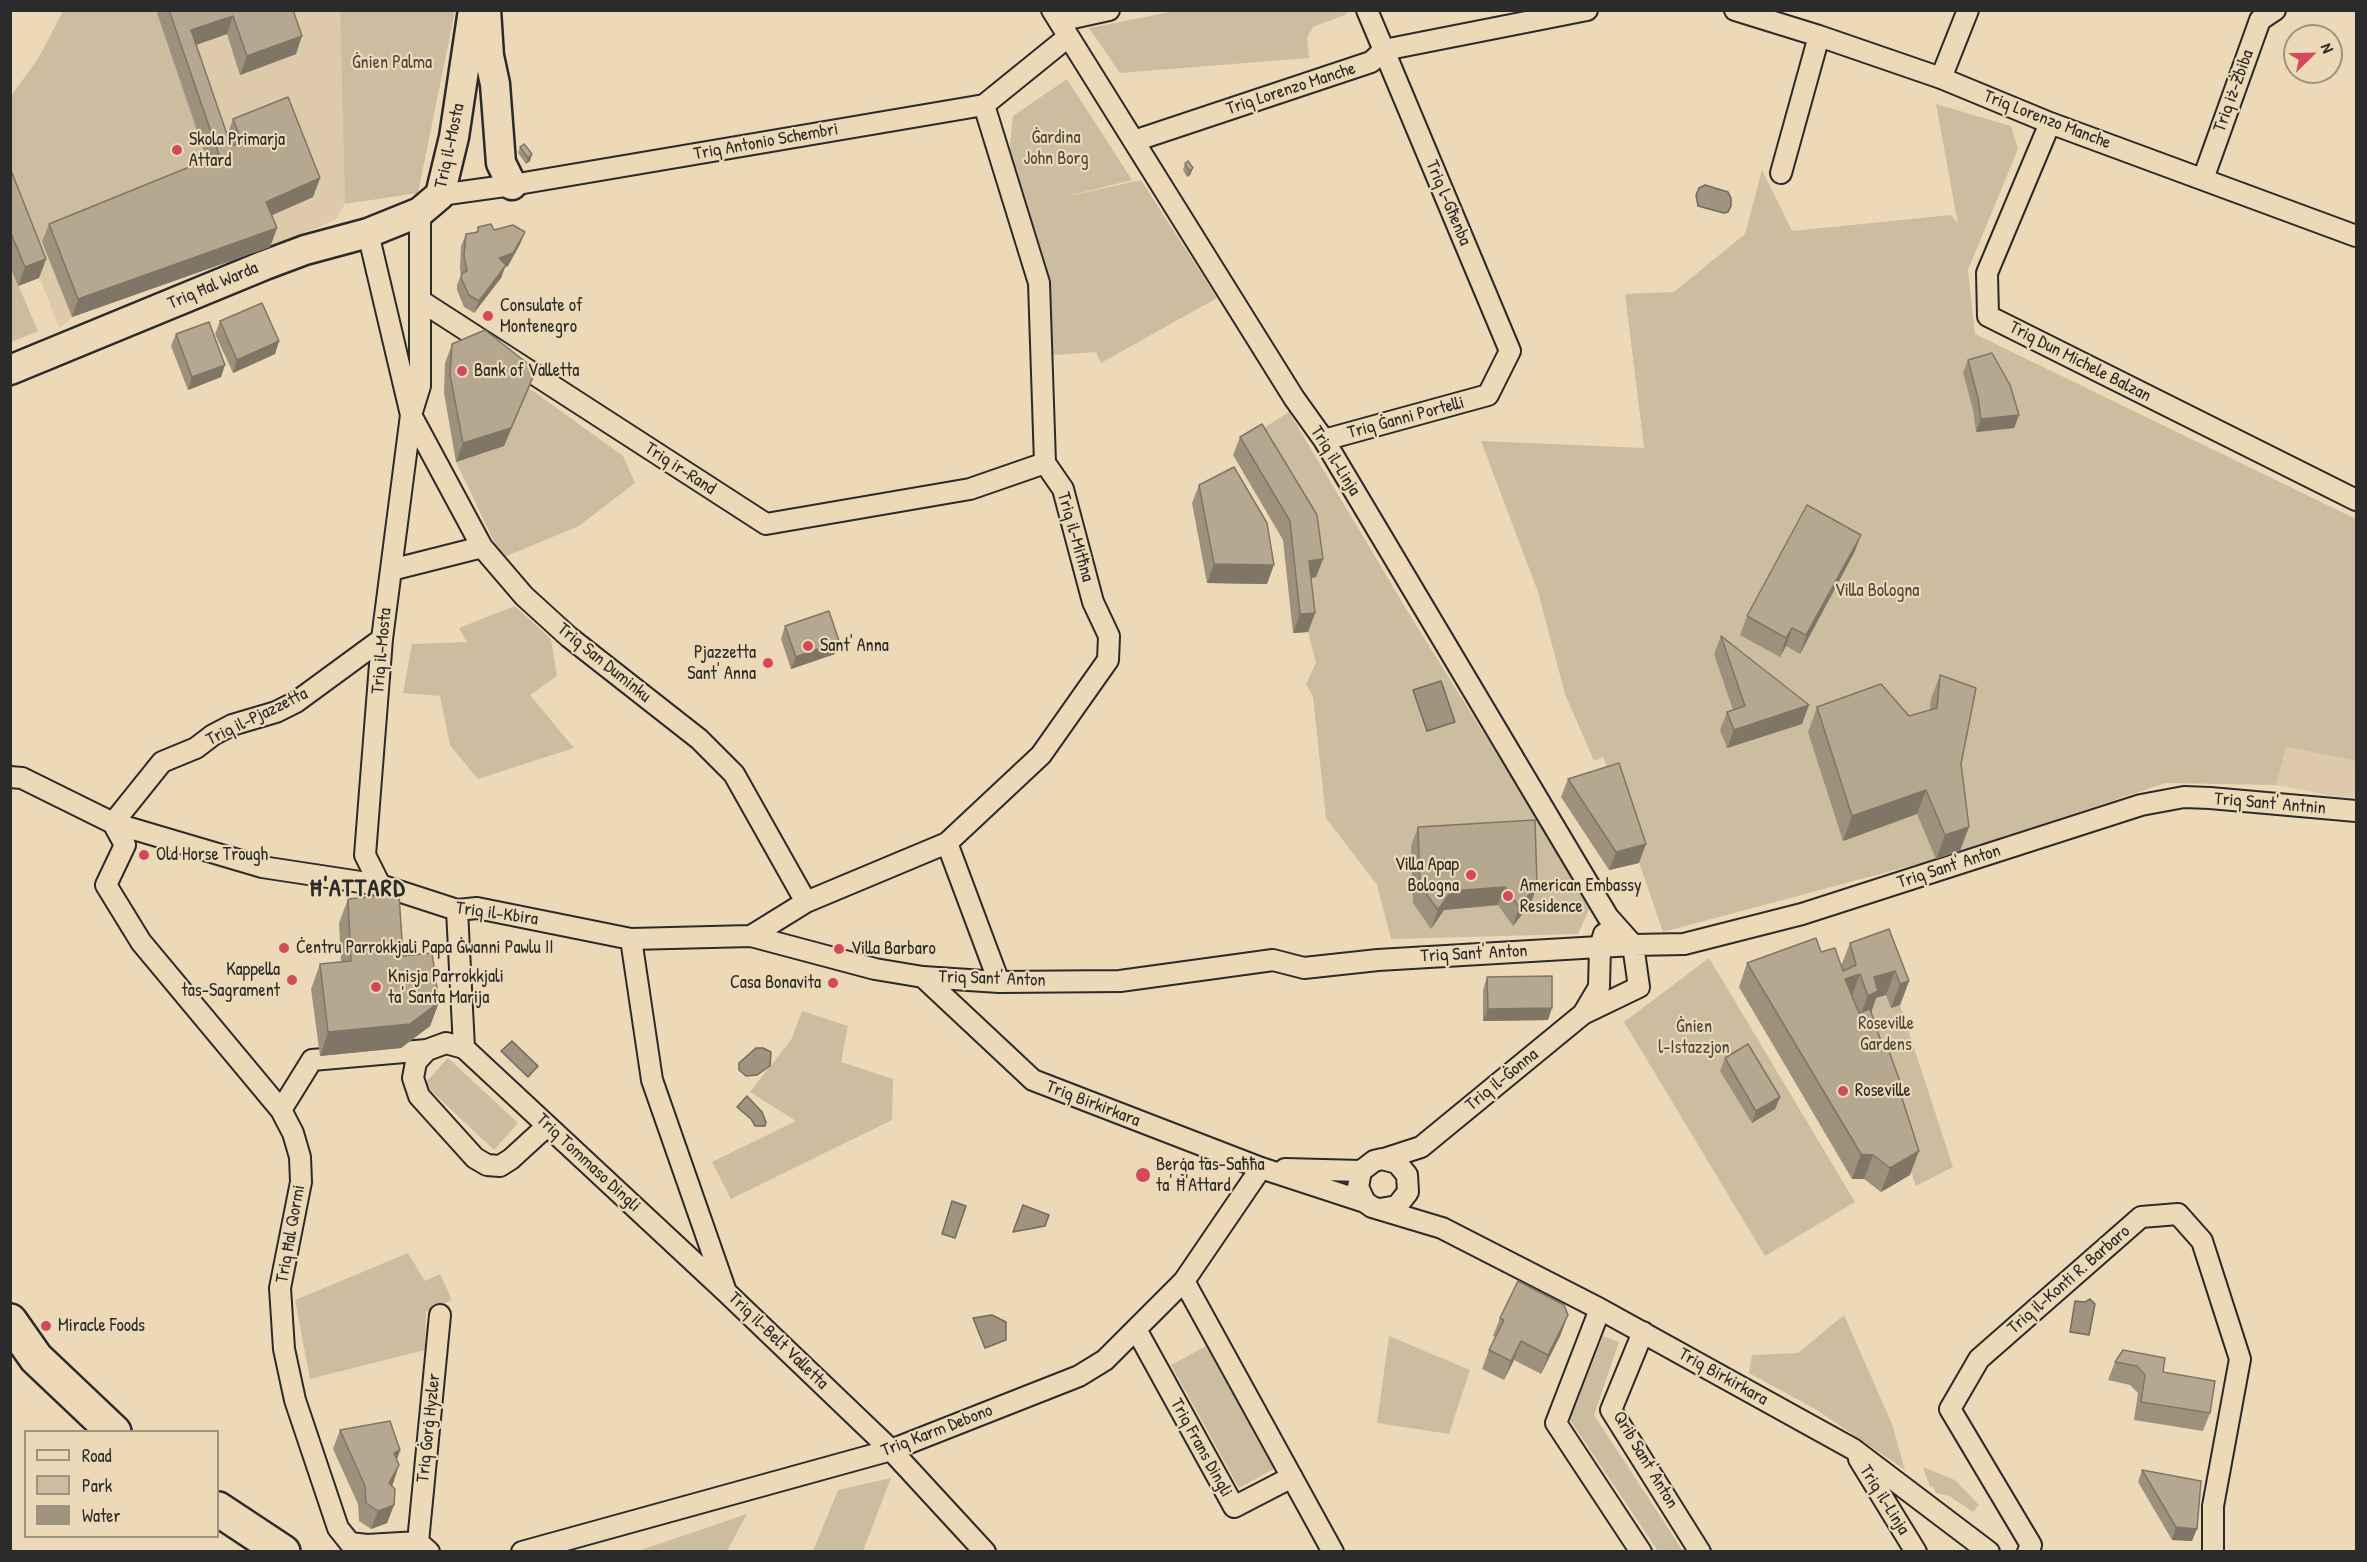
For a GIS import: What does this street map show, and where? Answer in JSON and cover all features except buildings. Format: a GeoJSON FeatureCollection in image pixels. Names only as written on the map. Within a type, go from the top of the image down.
{"type":"FeatureCollection","features":[{"type":"Feature","properties":{"kind":"highway"},"geometry":{"type":"LineString","coordinates":[[10,1321],[36,1358],[113,1430]]}},
{"type":"Feature","properties":{"kind":"highway"},"geometry":{"type":"LineString","coordinates":[[219,1510],[284,1551]]}},
{"type":"Feature","properties":{"kind":"street","name":"Triq il-Mosta"},"geometry":{"type":"LineString","coordinates":[[380,885],[365,855],[382,639],[411,416],[420,386],[420,301],[430,204],[454,137],[473,10]]}},
{"type":"Feature","properties":{"kind":"street"},"geometry":{"type":"LineString","coordinates":[[486,10],[501,163],[512,185]]}},
{"type":"Feature","properties":{"kind":"street"},"geometry":{"type":"LineString","coordinates":[[1059,23],[1109,10]]}},
{"type":"Feature","properties":{"kind":"street","name":"Triq l-Għenba"},"geometry":{"type":"LineString","coordinates":[[1367,10],[1510,351],[1488,395]]}},
{"type":"Feature","properties":{"kind":"street","name":"Triq Lorenzo Manche"},"geometry":{"type":"LineString","coordinates":[[1134,141],[1371,62],[1384,50],[1587,10]]}},
{"type":"Feature","properties":{"kind":"street","name":"Triq Lorenzo Manche"},"geometry":{"type":"LineString","coordinates":[[1735,10],[1941,78],[2050,123],[2356,236]]}},
{"type":"Feature","properties":{"kind":"street"},"geometry":{"type":"LineString","coordinates":[[1941,78],[1968,10]]}},
{"type":"Feature","properties":{"kind":"street","name":"Triq iż-Żbiba"},"geometry":{"type":"LineString","coordinates":[[2203,179],[2260,20],[2275,10]]}},
{"type":"Feature","properties":{"kind":"street","name":"Triq Antonio Schembri"},"geometry":{"type":"LineString","coordinates":[[430,204],[512,185],[984,105],[1059,23]]}},
{"type":"Feature","properties":{"kind":"street","name":"Triq il-Linja"},"geometry":{"type":"LineString","coordinates":[[1059,23],[1294,398],[1324,440],[1608,917],[1633,945]]}},
{"type":"Feature","properties":{"kind":"street"},"geometry":{"type":"LineString","coordinates":[[1781,173],[1819,36]]}},
{"type":"Feature","properties":{"kind":"street"},"geometry":{"type":"LineString","coordinates":[[984,105],[1040,283],[1045,463]]}},
{"type":"Feature","properties":{"kind":"street","name":"Triq Dun Michele Balzan"},"geometry":{"type":"LineString","coordinates":[[2050,123],[1987,273],[1988,316],[2356,500]]}},
{"type":"Feature","properties":{"kind":"street","name":"Triq Ħal Warda"},"geometry":{"type":"LineString","coordinates":[[10,370],[265,265],[305,250],[368,234],[430,204]]}},
{"type":"Feature","properties":{"kind":"street","name":"Triq il-Mosta"},"geometry":{"type":"LineString","coordinates":[[368,234],[411,416]]}},
{"type":"Feature","properties":{"kind":"street","name":"Triq ir-Rand"},"geometry":{"type":"LineString","coordinates":[[420,301],[766,524],[970,489],[1045,463]]}},
{"type":"Feature","properties":{"kind":"street","name":"Triq Ġanni Portelli"},"geometry":{"type":"LineString","coordinates":[[1324,440],[1488,395]]}},
{"type":"Feature","properties":{"kind":"street","name":"Triq San Duminku"},"geometry":{"type":"LineString","coordinates":[[411,416],[482,547],[524,596],[569,637],[699,739],[734,774],[806,902]]}},
{"type":"Feature","properties":{"kind":"street","name":"Triq il-Mitħna"},"geometry":{"type":"LineString","coordinates":[[751,936],[806,902],[947,843],[1041,755],[1108,660],[1109,636],[1093,602],[1063,489],[1045,463]]}},
{"type":"Feature","properties":{"kind":"street"},"geometry":{"type":"LineString","coordinates":[[391,570],[482,547]]}},
{"type":"Feature","properties":{"kind":"street","name":"Triq il-Pjazzetta"},"geometry":{"type":"LineString","coordinates":[[113,823],[162,762],[196,748],[213,735],[232,725],[276,712],[296,702],[382,639]]}},
{"type":"Feature","properties":{"kind":"street","name":"Triq il-Kbira"},"geometry":{"type":"LineString","coordinates":[[14,783],[113,823],[262,867],[380,885],[457,910],[477,908],[632,939],[751,936]]}},
{"type":"Feature","properties":{"kind":"street","name":"Triq Sant' Antnin"},"geometry":{"type":"LineString","coordinates":[[2184,797],[2356,811]]}},
{"type":"Feature","properties":{"kind":"street","name":"Triq Sant' Anton"},"geometry":{"type":"LineString","coordinates":[[751,936],[875,969],[923,977],[999,982],[1120,981],[1273,960],[1304,968],[1378,960],[1684,944],[1802,914],[2142,805],[2184,797]]}},
{"type":"Feature","properties":{"kind":"street","name":"Triq Ħal Qormi"},"geometry":{"type":"LineString","coordinates":[[113,823],[125,845],[106,885],[141,942],[281,1110],[293,1132],[300,1157],[302,1182],[280,1288],[284,1349],[295,1400],[338,1528],[350,1543],[423,1547]]}},
{"type":"Feature","properties":{"kind":"street"},"geometry":{"type":"LineString","coordinates":[[947,843],[999,982]]}},
{"type":"Feature","properties":{"kind":"street"},"geometry":{"type":"LineString","coordinates":[[446,1047],[457,910]]}},
{"type":"Feature","properties":{"kind":"street"},"geometry":{"type":"LineString","coordinates":[[1600,947],[1608,917]]}},
{"type":"Feature","properties":{"kind":"street","name":"Triq il-Belt Valletta"},"geometry":{"type":"LineString","coordinates":[[632,939],[652,1080],[726,1292],[891,1450],[985,1551]]}},
{"type":"Feature","properties":{"kind":"street","name":"Triq il-Ġonna"},"geometry":{"type":"LineString","coordinates":[[1384,1159],[1421,1146],[1583,1014],[1639,987],[1633,945]]}},
{"type":"Feature","properties":{"kind":"street","name":"Triq il-Ġonna"},"geometry":{"type":"LineString","coordinates":[[1583,1014],[1599,987],[1600,947]]}},
{"type":"Feature","properties":{"kind":"street","name":"Triq Birkirkara"},"geometry":{"type":"LineString","coordinates":[[923,977],[1033,1080],[1261,1168],[1442,1228],[1600,1309],[1853,1449],[1989,1551]]}},
{"type":"Feature","properties":{"kind":"street"},"geometry":{"type":"LineString","coordinates":[[281,1110],[312,1060],[446,1047]]}},
{"type":"Feature","properties":{"kind":"street"},"geometry":{"type":"LineString","coordinates":[[446,1047],[416,1062],[413,1078],[419,1096],[475,1158],[487,1165],[500,1166],[548,1126]]}},
{"type":"Feature","properties":{"kind":"street","name":"Triq Tommaso Dingli"},"geometry":{"type":"LineString","coordinates":[[446,1047],[548,1126],[726,1292]]}},
{"type":"Feature","properties":{"kind":"street","name":"Triq il-Ġonna"},"geometry":{"type":"LineString","coordinates":[[1408,1184],[1421,1146]]}},
{"type":"Feature","properties":{"kind":"street"},"geometry":{"type":"LineString","coordinates":[[1384,1159],[1374,1161],[1361,1172],[1358,1187],[1373,1205],[1397,1206],[1408,1184]]}},
{"type":"Feature","properties":{"kind":"street","name":"Triq Birkirkara"},"geometry":{"type":"LineString","coordinates":[[1384,1159],[1397,1163],[1408,1184],[1442,1228]]}},
{"type":"Feature","properties":{"kind":"street","name":"Triq Birkirkara"},"geometry":{"type":"LineString","coordinates":[[1261,1168],[1361,1172]]}},
{"type":"Feature","properties":{"kind":"street","name":"Triq Karm Debono"},"geometry":{"type":"LineString","coordinates":[[522,1551],[891,1450],[1079,1376],[1105,1360],[1137,1331],[1184,1281],[1261,1168]]}},
{"type":"Feature","properties":{"kind":"street","name":"Triq il-Konti R. Barbaro"},"geometry":{"type":"LineString","coordinates":[[2028,1551],[2031,1545],[1950,1409],[1979,1359],[2141,1217],[2178,1214],[2202,1241],[2240,1359],[2213,1506],[2213,1551]]}},
{"type":"Feature","properties":{"kind":"street"},"geometry":{"type":"LineString","coordinates":[[1184,1281],[1333,1551]]}},
{"type":"Feature","properties":{"kind":"street"},"geometry":{"type":"LineString","coordinates":[[1600,1309],[1556,1423],[1641,1551]]}},
{"type":"Feature","properties":{"kind":"street","name":"Triq Ġorġ Hyzler"},"geometry":{"type":"LineString","coordinates":[[423,1547],[440,1315]]}},
{"type":"Feature","properties":{"kind":"street","name":"Triq Frans Dingli"},"geometry":{"type":"LineString","coordinates":[[1137,1331],[1234,1507],[1292,1477]]}},
{"type":"Feature","properties":{"kind":"street","name":"Qrib Sant' Anton"},"geometry":{"type":"LineString","coordinates":[[1642,1332],[1611,1410],[1700,1551]]}},
{"type":"Feature","properties":{"kind":"street","name":"Triq il-Linja"},"geometry":{"type":"LineString","coordinates":[[1853,1449],[1916,1551]]}},
{"type":"Feature","properties":{"kind":"shaded area","name":"Skola Primarja Attard"},"geometry":{"type":"Polygon","coordinates":[[[66,11],[340,11],[345,204],[335,220],[270,247],[72,317],[59,328],[11,203],[11,96],[38,59],[66,11]]]}},
{"type":"Feature","properties":{"kind":"shaded area"},"geometry":{"type":"Polygon","coordinates":[[[2286,747],[2356,761],[2356,797],[2338,797],[2276,785],[2286,747]]]}},
{"type":"Feature","properties":{"kind":"green space"},"geometry":{"type":"Polygon","coordinates":[[[1345,10],[1347,14],[1313,27],[1307,38],[1309,58],[1120,73],[1089,28],[1175,11],[1345,10]]]}},
{"type":"Feature","properties":{"kind":"green space"},"geometry":{"type":"Polygon","coordinates":[[[63,11],[156,11],[212,174],[42,242],[30,253],[11,203],[11,96],[38,59],[63,11]]]}},
{"type":"Feature","properties":{"kind":"green space","name":"Ġnien Palma"},"geometry":{"type":"Polygon","coordinates":[[[340,11],[455,11],[418,193],[345,204],[340,11]]]}},
{"type":"Feature","properties":{"kind":"green space","name":"Ġardina John Borg"},"geometry":{"type":"Polygon","coordinates":[[[1067,79],[1132,180],[1060,198],[1141,180],[1217,298],[1101,363],[1096,352],[1052,355],[1041,277],[1009,154],[1013,116],[1067,79]]]}},
{"type":"Feature","properties":{"kind":"green space","name":"Villa Bologna"},"geometry":{"type":"Polygon","coordinates":[[[1936,104],[2011,126],[2018,149],[1968,270],[1975,334],[2356,519],[2356,761],[2286,747],[2276,785],[2166,783],[1936,859],[1663,932],[1603,757],[1594,761],[1565,694],[1538,592],[1481,441],[1644,448],[1625,294],[1674,292],[1745,234],[1762,170],[1792,231],[1951,215],[1958,224],[1936,104]]]}},
{"type":"Feature","properties":{"kind":"green space"},"geometry":{"type":"Polygon","coordinates":[[[10,266],[38,331],[11,342],[10,342],[10,266]]]}},
{"type":"Feature","properties":{"kind":"green space"},"geometry":{"type":"Polygon","coordinates":[[[529,388],[623,456],[635,483],[579,526],[502,558],[456,462],[504,446],[529,388]]]}},
{"type":"Feature","properties":{"kind":"green space"},"geometry":{"type":"Polygon","coordinates":[[[1289,412],[1408,612],[1591,905],[1578,934],[1391,939],[1377,885],[1326,818],[1313,697],[1306,684],[1316,663],[1308,632],[1302,580],[1251,436],[1289,412]]]}},
{"type":"Feature","properties":{"kind":"green space"},"geometry":{"type":"Polygon","coordinates":[[[515,606],[551,639],[557,676],[530,695],[574,748],[478,779],[450,745],[440,696],[403,693],[412,644],[467,642],[459,628],[515,606]]]}},
{"type":"Feature","properties":{"kind":"green space","name":"Ġnien l-Istazzjon"},"geometry":{"type":"Polygon","coordinates":[[[1709,958],[1855,1202],[1765,1256],[1624,1022],[1709,958]]]}},
{"type":"Feature","properties":{"kind":"green space","name":"Roseville Gardens"},"geometry":{"type":"Polygon","coordinates":[[[1886,995],[1900,1005],[1953,1167],[1916,1186],[1903,1150],[1865,1002],[1886,995]]]}},
{"type":"Feature","properties":{"kind":"green space"},"geometry":{"type":"Polygon","coordinates":[[[802,1011],[848,1026],[841,1062],[893,1079],[892,1120],[731,1199],[712,1162],[796,1121],[750,1092],[791,1040],[802,1011]]]}},
{"type":"Feature","properties":{"kind":"green space"},"geometry":{"type":"Polygon","coordinates":[[[448,1058],[518,1123],[494,1150],[424,1084],[448,1058]]]}},
{"type":"Feature","properties":{"kind":"green space"},"geometry":{"type":"Polygon","coordinates":[[[408,1253],[425,1281],[440,1274],[452,1300],[426,1312],[425,1350],[310,1379],[295,1300],[408,1253]]]}},
{"type":"Feature","properties":{"kind":"green space"},"geometry":{"type":"Polygon","coordinates":[[[1844,1315],[1892,1424],[1905,1470],[1817,1410],[1749,1373],[1752,1355],[1798,1353],[1844,1315]]]}},
{"type":"Feature","properties":{"kind":"green space"},"geometry":{"type":"Polygon","coordinates":[[[1389,1336],[1470,1370],[1449,1434],[1377,1423],[1389,1336]]]}},
{"type":"Feature","properties":{"kind":"green space"},"geometry":{"type":"Polygon","coordinates":[[[1603,1336],[1619,1342],[1594,1415],[1683,1551],[1658,1551],[1570,1420],[1603,1336]]]}},
{"type":"Feature","properties":{"kind":"green space"},"geometry":{"type":"Polygon","coordinates":[[[1206,1346],[1274,1469],[1239,1488],[1171,1365],[1206,1346]]]}},
{"type":"Feature","properties":{"kind":"green space"},"geometry":{"type":"Polygon","coordinates":[[[1923,1467],[1955,1480],[1979,1505],[1973,1512],[1949,1496],[1936,1493],[1933,1486],[1930,1487],[1923,1467]]]}},
{"type":"Feature","properties":{"kind":"green space"},"geometry":{"type":"Polygon","coordinates":[[[891,1478],[863,1551],[813,1551],[838,1490],[891,1478]]]}},
{"type":"Feature","properties":{"kind":"green space"},"geometry":{"type":"Polygon","coordinates":[[[747,1514],[727,1551],[640,1551],[641,1550],[747,1514]]]}},
{"type":"Feature","properties":{"kind":"water"},"geometry":{"type":"Polygon","coordinates":[[[1705,185],[1728,192],[1731,206],[1728,212],[1698,206],[1696,195],[1699,188],[1705,185]]]}},
{"type":"Feature","properties":{"kind":"water"},"geometry":{"type":"Polygon","coordinates":[[[1441,681],[1455,722],[1427,731],[1413,690],[1441,681]]]}},
{"type":"Feature","properties":{"kind":"water"},"geometry":{"type":"Polygon","coordinates":[[[512,1041],[538,1066],[528,1077],[501,1051],[512,1041]]]}},
{"type":"Feature","properties":{"kind":"water"},"geometry":{"type":"Polygon","coordinates":[[[756,1048],[763,1048],[771,1052],[770,1066],[757,1075],[746,1076],[739,1070],[739,1063],[756,1048]]]}},
{"type":"Feature","properties":{"kind":"water"},"geometry":{"type":"Polygon","coordinates":[[[747,1096],[762,1112],[766,1122],[765,1126],[755,1126],[751,1119],[737,1107],[747,1096]]]}},
{"type":"Feature","properties":{"kind":"water"},"geometry":{"type":"Polygon","coordinates":[[[952,1201],[966,1206],[955,1238],[942,1234],[952,1201]]]}},
{"type":"Feature","properties":{"kind":"water"},"geometry":{"type":"Polygon","coordinates":[[[1023,1205],[1049,1215],[1045,1226],[1013,1232],[1023,1205]]]}},
{"type":"Feature","properties":{"kind":"water"},"geometry":{"type":"Polygon","coordinates":[[[2090,1299],[2095,1304],[2089,1335],[2070,1332],[2075,1301],[2085,1302],[2090,1299]]]}},
{"type":"Feature","properties":{"kind":"water"},"geometry":{"type":"Polygon","coordinates":[[[992,1315],[1006,1322],[1006,1340],[985,1348],[973,1318],[992,1315]]]}},
{"type":"Feature","properties":{"kind":"place","name":"Skola Primarja Attard"},"geometry":{"type":"Point","coordinates":[177,150]}},
{"type":"Feature","properties":{"kind":"place","name":"Consulate of Montenegro"},"geometry":{"type":"Point","coordinates":[488,316]}},
{"type":"Feature","properties":{"kind":"place","name":"Bank of Valletta"},"geometry":{"type":"Point","coordinates":[462,371]}},
{"type":"Feature","properties":{"kind":"place","name":"Sant' Anna"},"geometry":{"type":"Point","coordinates":[808,646]}},
{"type":"Feature","properties":{"kind":"place","name":"Pjazzetta Sant' Anna"},"geometry":{"type":"Point","coordinates":[768,663]}},
{"type":"Feature","properties":{"kind":"place","name":"Old Horse Trough"},"geometry":{"type":"Point","coordinates":[144,855]}},
{"type":"Feature","properties":{"kind":"place","name":"Villa Apap Bologna"},"geometry":{"type":"Point","coordinates":[1471,875]}},
{"type":"Feature","properties":{"kind":"place","name":"American Embassy Residence"},"geometry":{"type":"Point","coordinates":[1508,896]}},
{"type":"Feature","properties":{"kind":"place","name":"Ċentru Parrokkjali Papa Ġwanni Pawlu II"},"geometry":{"type":"Point","coordinates":[284,948]}},
{"type":"Feature","properties":{"kind":"place","name":"Villa Barbaro"},"geometry":{"type":"Point","coordinates":[839,949]}},
{"type":"Feature","properties":{"kind":"place","name":"Kappella tas-Sagrament"},"geometry":{"type":"Point","coordinates":[292,980]}},
{"type":"Feature","properties":{"kind":"place","name":"Casa Bonavita"},"geometry":{"type":"Point","coordinates":[833,983]}},
{"type":"Feature","properties":{"kind":"place","name":"Knisja Parrokkjali ta' Santa Marija"},"geometry":{"type":"Point","coordinates":[376,987]}},
{"type":"Feature","properties":{"kind":"place","name":"Roseville"},"geometry":{"type":"Point","coordinates":[1843,1091]}},
{"type":"Feature","properties":{"kind":"place","name":"Berġa tas-Saħħa ta' Ħ'Attard"},"geometry":{"type":"Point","coordinates":[1143,1175]}},
{"type":"Feature","properties":{"kind":"place","name":"Miracle Foods"},"geometry":{"type":"Point","coordinates":[46,1326]}},
{"type":"Feature","properties":{"kind":"district","name":"Ħ'ATTARD"},"geometry":{"type":"Point","coordinates":[358,890]}}]}
